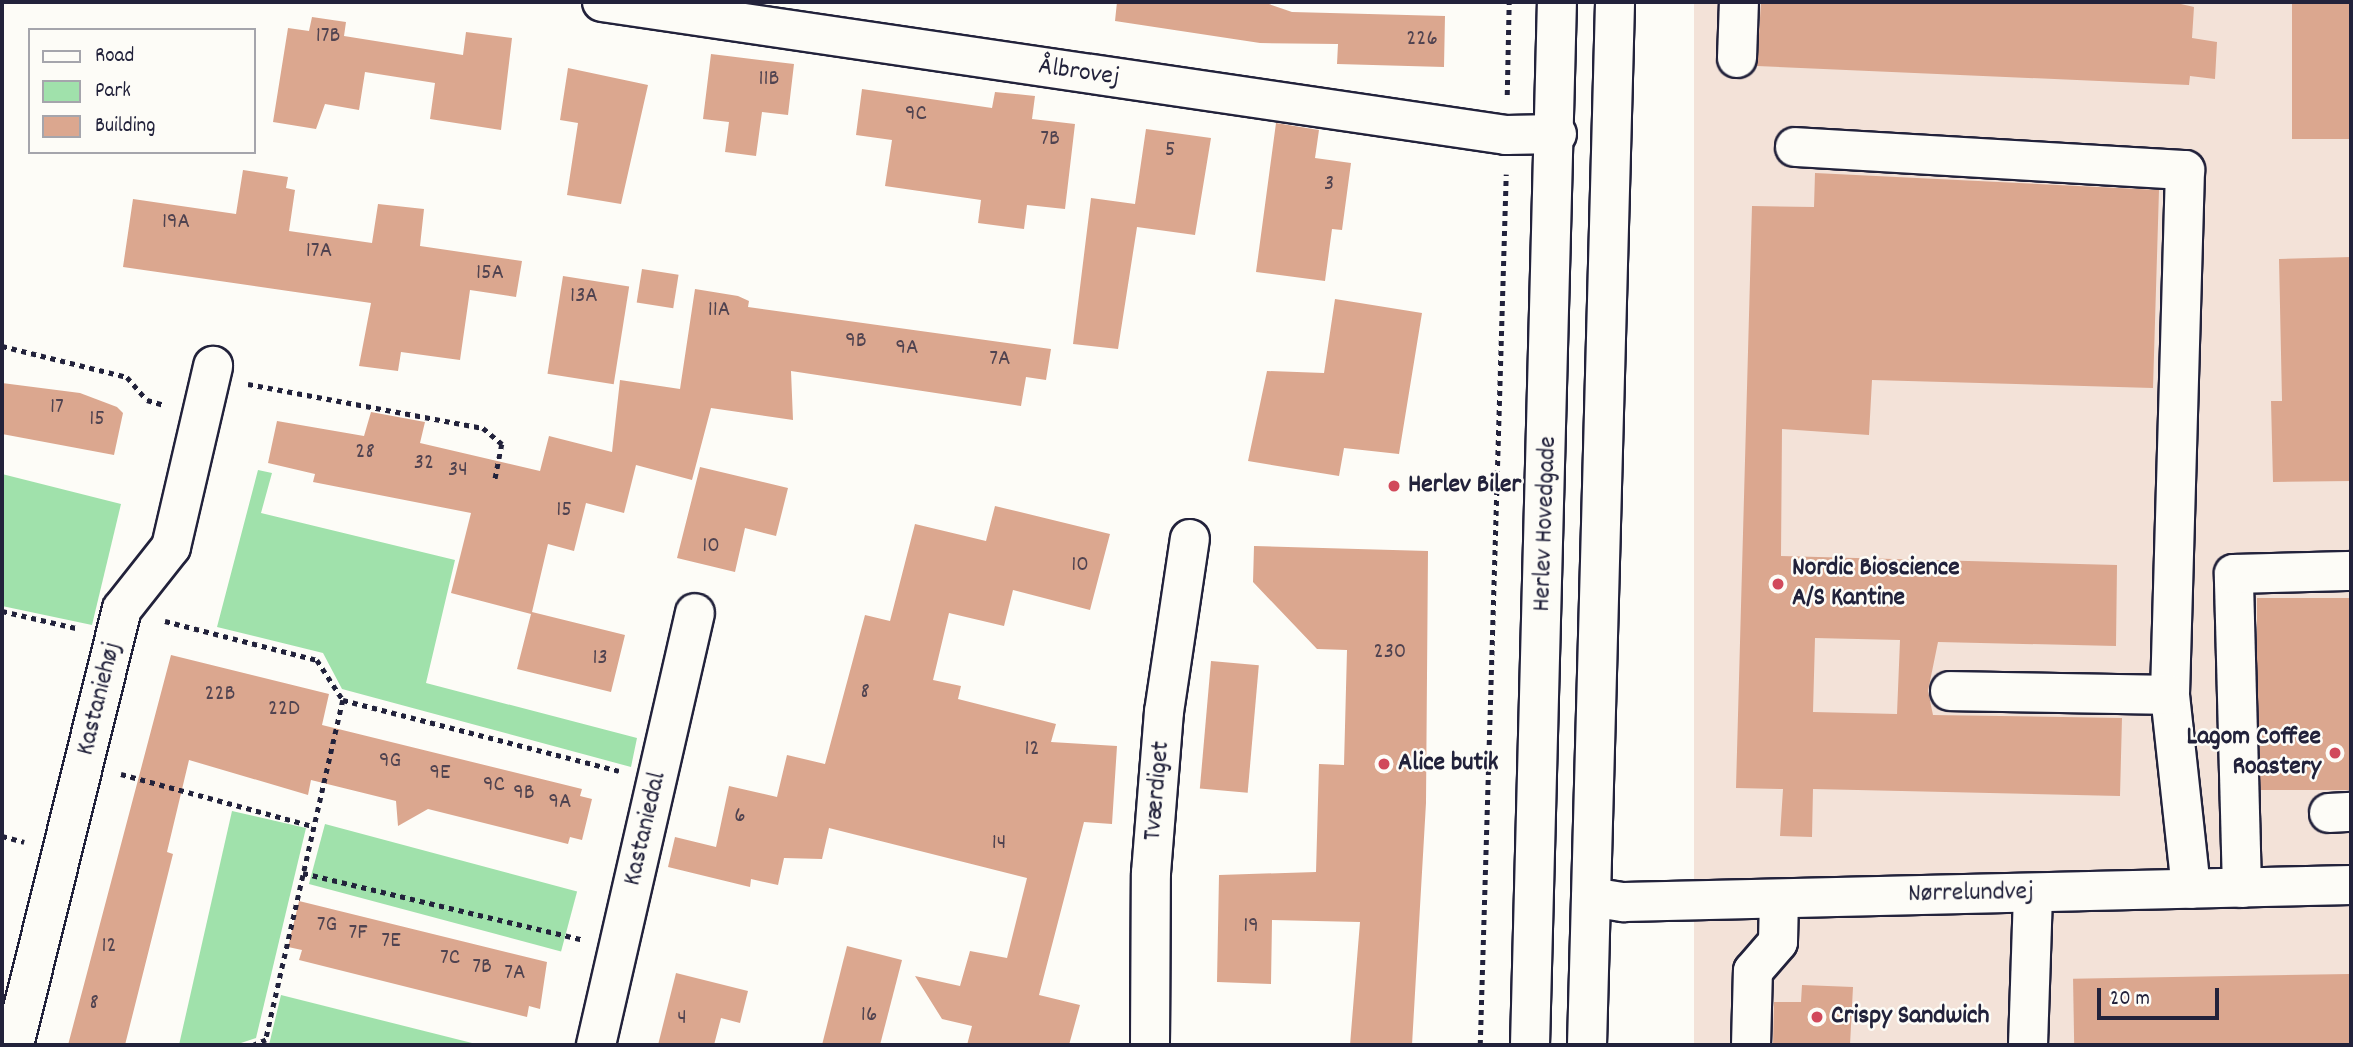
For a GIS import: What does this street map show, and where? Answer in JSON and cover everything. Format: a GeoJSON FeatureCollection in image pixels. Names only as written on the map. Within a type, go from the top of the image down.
{"type":"FeatureCollection","features":[{"type":"Feature","properties":{"kind":"street","name":"Ålbrovej"},"geometry":{"type":"LineString","coordinates":[[602,2],[1506,135],[1557,134]]}},
{"type":"Feature","properties":{"kind":"street","name":"Herlev Hovedgade"},"geometry":{"type":"LineString","coordinates":[[1530,1045],[1557,134],[1557,2]]}},
{"type":"Feature","properties":{"kind":"street","name":"Herlev Hovedgade"},"geometry":{"type":"LineString","coordinates":[[1587,1045],[1615,2]]}},
{"type":"Feature","properties":{"kind":"street"},"geometry":{"type":"LineString","coordinates":[[1737,58],[1739,2]]}},
{"type":"Feature","properties":{"kind":"street"},"geometry":{"type":"LineString","coordinates":[[1795,147],[2185,170],[2170,695],[2191,889]]}},
{"type":"Feature","properties":{"kind":"street","name":"Kastaniehøj"},"geometry":{"type":"LineString","coordinates":[[14,1045],[119,623],[170,547],[211,371]]}},
{"type":"Feature","properties":{"kind":"street","name":"Tværdiget"},"geometry":{"type":"LineString","coordinates":[[1150,1045],[1154,839],[1190,539]]}},
{"type":"Feature","properties":{"kind":"street"},"geometry":{"type":"LineString","coordinates":[[2242,888],[2234,574],[2351,571]]}},
{"type":"Feature","properties":{"kind":"street","name":"Kastaniedal"},"geometry":{"type":"LineString","coordinates":[[596,1045],[695,613]]}},
{"type":"Feature","properties":{"kind":"street"},"geometry":{"type":"LineString","coordinates":[[1950,691],[2170,695]]}},
{"type":"Feature","properties":{"kind":"street","name":"Nørrelundvej"},"geometry":{"type":"LineString","coordinates":[[1591,897],[1624,902],[2351,885]]}},
{"type":"Feature","properties":{"kind":"street"},"geometry":{"type":"LineString","coordinates":[[2028,1045],[2033,893]]}},
{"type":"Feature","properties":{"kind":"street"},"geometry":{"type":"LineString","coordinates":[[1751,1045],[1753,971],[1778,942],[1779,899]]}},
{"type":"Feature","properties":{"kind":"path"},"geometry":{"type":"LineString","coordinates":[[1480,1045],[1509,2]]}},
{"type":"Feature","properties":{"kind":"path"},"geometry":{"type":"LineString","coordinates":[[2,346],[127,377],[147,400],[201,415]]}},
{"type":"Feature","properties":{"kind":"path"},"geometry":{"type":"LineString","coordinates":[[211,371],[483,428],[502,444],[495,480]]}},
{"type":"Feature","properties":{"kind":"path"},"geometry":{"type":"LineString","coordinates":[[2,611],[119,623],[317,660],[343,700],[657,781]]}},
{"type":"Feature","properties":{"kind":"path"},"geometry":{"type":"LineString","coordinates":[[257,1044],[266,1040],[343,700]]}},
{"type":"Feature","properties":{"kind":"path"},"geometry":{"type":"LineString","coordinates":[[84,764],[313,826]]}},
{"type":"Feature","properties":{"kind":"path"},"geometry":{"type":"LineString","coordinates":[[303,873],[618,948]]}},
{"type":"Feature","properties":{"kind":"path"},"geometry":{"type":"LineString","coordinates":[[257,1044],[270,1045]]}},
{"type":"Feature","properties":{"kind":"shaded area"},"geometry":{"type":"Polygon","coordinates":[[[1694,2],[2351,2],[2351,1045],[1694,1045],[1694,2]]]}},
{"type":"Feature","properties":{"kind":"green space"},"geometry":{"type":"Polygon","coordinates":[[[258,470],[272,473],[261,513],[455,560],[426,683],[637,738],[631,767],[342,689],[323,653],[217,627],[258,470]]]}},
{"type":"Feature","properties":{"kind":"green space"},"geometry":{"type":"Polygon","coordinates":[[[2,474],[121,504],[92,625],[2,606],[2,474]]]}},
{"type":"Feature","properties":{"kind":"green space"},"geometry":{"type":"Polygon","coordinates":[[[232,811],[306,828],[256,1038],[235,1045],[179,1045],[232,811]]]}},
{"type":"Feature","properties":{"kind":"green space"},"geometry":{"type":"Polygon","coordinates":[[[325,824],[577,892],[561,951],[309,884],[325,824]]]}},
{"type":"Feature","properties":{"kind":"green space"},"geometry":{"type":"Polygon","coordinates":[[[281,995],[480,1045],[269,1045],[281,995]]]}},
{"type":"Feature","properties":{"kind":"building"},"geometry":{"type":"Polygon","coordinates":[[[1117,2],[1263,2],[1292,12],[1445,16],[1444,67],[1337,64],[1338,44],[1260,43],[1115,21],[1117,2]]]}},
{"type":"Feature","properties":{"kind":"building"},"geometry":{"type":"Polygon","coordinates":[[[1761,2],[2172,2],[2194,7],[2192,38],[2217,42],[2215,79],[2190,76],[2189,85],[1757,66],[1761,2]]]}},
{"type":"Feature","properties":{"kind":"building"},"geometry":{"type":"Polygon","coordinates":[[[2292,2],[2351,2],[2351,139],[2292,139],[2292,2]]]}},
{"type":"Feature","properties":{"kind":"building"},"geometry":{"type":"Polygon","coordinates":[[[312,17],[346,22],[344,36],[463,55],[466,32],[512,38],[501,130],[430,119],[435,83],[365,72],[359,110],[325,104],[316,129],[273,122],[288,28],[309,31],[312,17]]]}},
{"type":"Feature","properties":{"kind":"building"},"geometry":{"type":"Polygon","coordinates":[[[711,54],[794,64],[788,115],[762,112],[756,156],[725,152],[729,122],[703,119],[711,54]]]}},
{"type":"Feature","properties":{"kind":"building"},"geometry":{"type":"Polygon","coordinates":[[[568,68],[648,85],[621,204],[567,195],[578,123],[560,120],[568,68]]]}},
{"type":"Feature","properties":{"kind":"building"},"geometry":{"type":"Polygon","coordinates":[[[862,89],[992,108],[995,92],[1035,96],[1032,119],[1075,124],[1065,209],[1027,205],[1024,229],[978,223],[981,200],[885,186],[892,140],[856,135],[862,89]]]}},
{"type":"Feature","properties":{"kind":"building"},"geometry":{"type":"Polygon","coordinates":[[[1276,123],[1319,130],[1315,158],[1351,163],[1342,230],[1332,229],[1325,281],[1256,272],[1276,123]]]}},
{"type":"Feature","properties":{"kind":"building"},"geometry":{"type":"Polygon","coordinates":[[[1146,129],[1211,138],[1195,235],[1137,227],[1118,349],[1073,344],[1091,198],[1135,204],[1146,129]]]}},
{"type":"Feature","properties":{"kind":"building"},"geometry":{"type":"Polygon","coordinates":[[[243,170],[288,177],[286,188],[295,190],[289,231],[372,243],[378,204],[424,209],[420,246],[522,261],[516,297],[470,290],[460,360],[401,352],[398,371],[359,366],[371,303],[123,267],[133,199],[236,214],[243,170]]]}},
{"type":"Feature","properties":{"kind":"building"},"geometry":{"type":"Polygon","coordinates":[[[1815,173],[2159,190],[2153,388],[1872,380],[1869,435],[1782,429],[1781,556],[2117,565],[2116,646],[1938,642],[1928,691],[1933,715],[2122,718],[2120,796],[1813,789],[1812,837],[1780,836],[1783,789],[1736,788],[1752,206],[1814,207],[1815,173]],[[1815,638],[1813,712],[1897,714],[1900,640],[1815,638]]]}},
{"type":"Feature","properties":{"kind":"building"},"geometry":{"type":"Polygon","coordinates":[[[2351,257],[2351,481],[2273,482],[2271,401],[2282,401],[2279,259],[2351,257]]]}},
{"type":"Feature","properties":{"kind":"building"},"geometry":{"type":"Polygon","coordinates":[[[642,269],[679,275],[673,308],[637,303],[642,269]]]}},
{"type":"Feature","properties":{"kind":"building"},"geometry":{"type":"Polygon","coordinates":[[[563,276],[629,286],[614,384],[548,374],[563,276]]]}},
{"type":"Feature","properties":{"kind":"building"},"geometry":{"type":"Polygon","coordinates":[[[695,289],[738,296],[749,301],[748,307],[1051,349],[1046,380],[1026,377],[1021,406],[791,371],[793,420],[711,408],[692,480],[636,465],[624,513],[586,503],[574,551],[548,544],[532,612],[625,635],[611,692],[517,669],[531,614],[451,593],[471,513],[313,482],[315,474],[268,463],[277,421],[364,436],[371,412],[425,422],[420,443],[540,471],[549,436],[612,452],[620,380],[680,389],[695,289]]]}},
{"type":"Feature","properties":{"kind":"building"},"geometry":{"type":"Polygon","coordinates":[[[1335,299],[1422,313],[1399,454],[1344,448],[1339,476],[1248,461],[1267,371],[1324,373],[1335,299]]]}},
{"type":"Feature","properties":{"kind":"building"},"geometry":{"type":"Polygon","coordinates":[[[2,383],[80,393],[117,407],[123,413],[114,455],[2,434],[2,383]]]}},
{"type":"Feature","properties":{"kind":"building"},"geometry":{"type":"Polygon","coordinates":[[[700,467],[788,488],[776,536],[745,528],[735,572],[677,558],[700,467]]]}},
{"type":"Feature","properties":{"kind":"building"},"geometry":{"type":"Polygon","coordinates":[[[995,506],[1110,534],[1090,610],[1013,590],[1004,626],[949,613],[933,680],[961,686],[958,699],[1056,724],[1051,742],[1117,746],[1112,824],[1084,822],[1039,995],[1080,1005],[1069,1045],[967,1045],[972,1026],[942,1019],[915,976],[960,986],[970,951],[1007,958],[1027,878],[829,828],[822,859],[784,858],[778,885],[751,879],[750,887],[668,867],[675,837],[716,847],[729,786],[777,797],[787,755],[825,764],[865,615],[890,621],[915,524],[986,541],[995,506]]]}},
{"type":"Feature","properties":{"kind":"building"},"geometry":{"type":"Polygon","coordinates":[[[1254,546],[1428,551],[1426,803],[1412,1045],[1350,1045],[1360,922],[1272,920],[1271,984],[1217,982],[1219,875],[1316,872],[1319,764],[1344,765],[1347,650],[1317,649],[1253,582],[1254,546]]]}},
{"type":"Feature","properties":{"kind":"building"},"geometry":{"type":"Polygon","coordinates":[[[2257,598],[2351,598],[2351,790],[2257,790],[2257,598]]]}},
{"type":"Feature","properties":{"kind":"building"},"geometry":{"type":"Polygon","coordinates":[[[171,655],[329,694],[322,725],[582,789],[580,796],[592,799],[582,840],[570,837],[568,844],[428,809],[398,826],[396,801],[311,780],[308,795],[189,760],[167,852],[173,854],[125,1045],[68,1045],[171,655]]]}},
{"type":"Feature","properties":{"kind":"building"},"geometry":{"type":"Polygon","coordinates":[[[1211,661],[1259,665],[1248,793],[1200,789],[1211,661]]]}},
{"type":"Feature","properties":{"kind":"building"},"geometry":{"type":"Polygon","coordinates":[[[299,901],[547,962],[540,1009],[529,1006],[527,1017],[299,960],[302,950],[288,947],[299,901]]]}},
{"type":"Feature","properties":{"kind":"building"},"geometry":{"type":"Polygon","coordinates":[[[847,946],[902,960],[880,1045],[822,1045],[847,946]]]}},
{"type":"Feature","properties":{"kind":"building"},"geometry":{"type":"Polygon","coordinates":[[[676,973],[748,991],[740,1023],[721,1018],[714,1045],[658,1045],[676,973]]]}},
{"type":"Feature","properties":{"kind":"building"},"geometry":{"type":"Polygon","coordinates":[[[2349,974],[2350,1045],[2074,1045],[2073,979],[2349,974]]]}},
{"type":"Feature","properties":{"kind":"building"},"geometry":{"type":"Polygon","coordinates":[[[1802,985],[1853,987],[1850,1045],[1773,1045],[1774,1002],[1801,1002],[1802,985]]]}},
{"type":"Feature","properties":{"kind":"place","name":"Herlev Biler"},"geometry":{"type":"Point","coordinates":[1394,486]}},
{"type":"Feature","properties":{"kind":"place","name":"Nordic Bioscience A/S Kantine"},"geometry":{"type":"Point","coordinates":[1778,584]}},
{"type":"Feature","properties":{"kind":"place","name":"Lagom Coffee Roastery"},"geometry":{"type":"Point","coordinates":[2335,753]}},
{"type":"Feature","properties":{"kind":"place","name":"Alice butik"},"geometry":{"type":"Point","coordinates":[1384,764]}},
{"type":"Feature","properties":{"kind":"place","name":"Crispy Sandwich"},"geometry":{"type":"Point","coordinates":[1817,1017]}}]}
